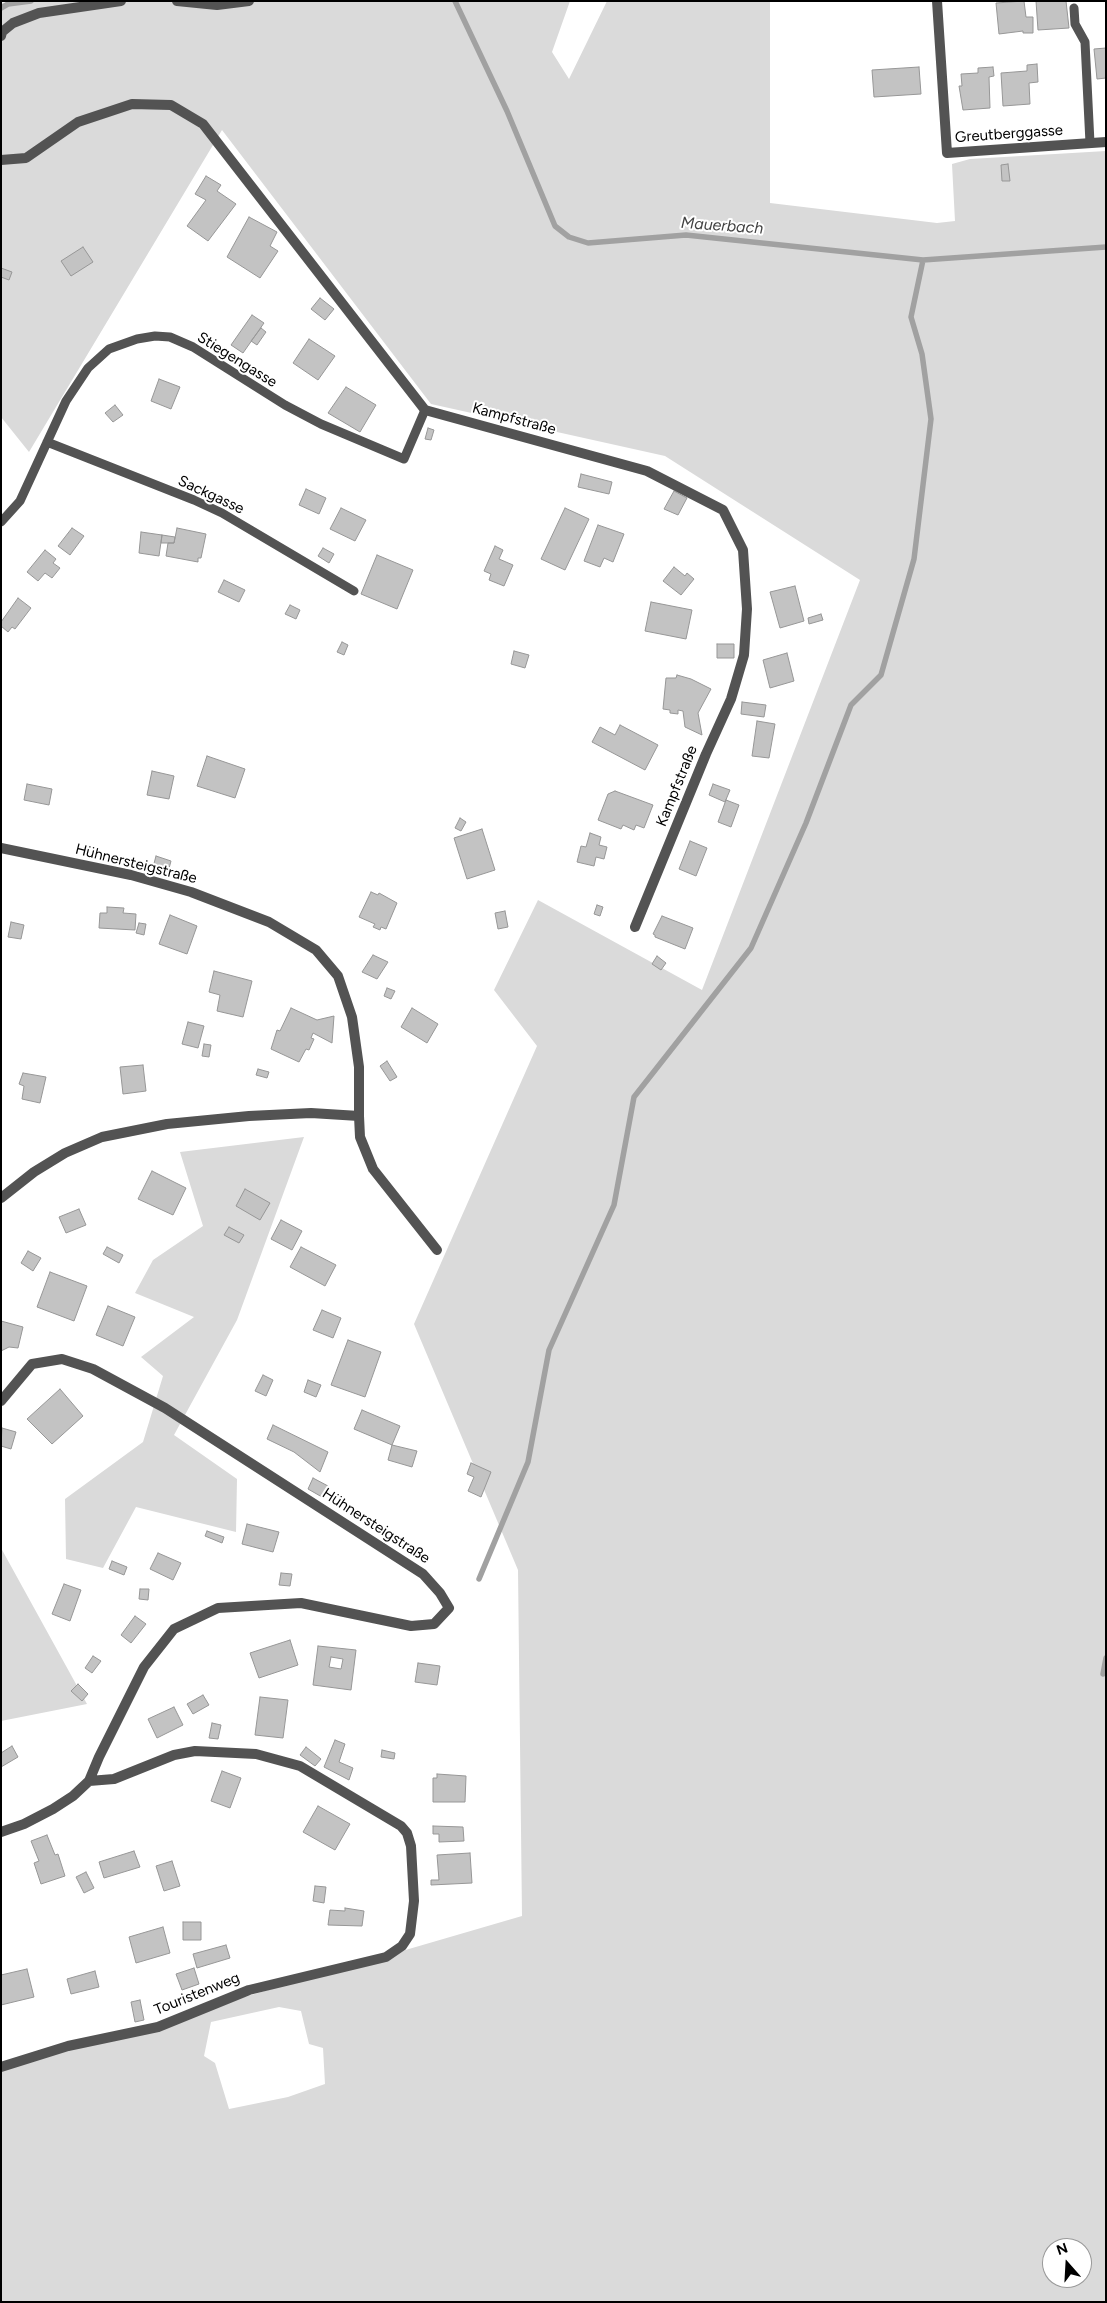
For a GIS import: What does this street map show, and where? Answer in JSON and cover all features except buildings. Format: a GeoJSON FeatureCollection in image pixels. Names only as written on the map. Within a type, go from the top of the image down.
{"type":"FeatureCollection","features":[{"type":"Feature","properties":{"kind":"street"},"geometry":{"type":"LineString","coordinates":[[2,34],[12,23],[39,13],[121,1]]}},
{"type":"Feature","properties":{"kind":"street"},"geometry":{"type":"LineString","coordinates":[[177,1],[217,5],[249,1]]}},
{"type":"Feature","properties":{"kind":"street","name":"Greutberggasse"},"geometry":{"type":"LineString","coordinates":[[937,1],[947,153],[1106,142]]}},
{"type":"Feature","properties":{"kind":"street"},"geometry":{"type":"LineString","coordinates":[[1,160],[26,158],[78,122],[132,104],[172,106],[203,124],[426,410]]}},
{"type":"Feature","properties":{"kind":"street","name":"Kampfstraße"},"geometry":{"type":"LineString","coordinates":[[426,410],[647,471],[723,510],[743,550],[747,609],[744,656],[731,699],[706,754],[635,927]]}},
{"type":"Feature","properties":{"kind":"street","name":"Hühnersteigstraße"},"geometry":{"type":"LineString","coordinates":[[1,848],[131,875],[191,892],[269,922],[316,950],[338,976],[352,1018],[359,1067],[360,1137],[373,1169],[437,1250]]}},
{"type":"Feature","properties":{"kind":"street"},"geometry":{"type":"LineString","coordinates":[[1,1198],[34,1172],[102,1137],[166,1124],[249,1116],[311,1113],[359,1116]]}},
{"type":"Feature","properties":{"kind":"street","name":"Hühnersteigstraße"},"geometry":{"type":"LineString","coordinates":[[1,1401],[32,1364],[62,1359],[93,1369],[165,1408],[423,1574],[440,1593],[449,1608],[434,1624],[412,1626],[301,1603],[218,1608],[174,1629],[144,1667],[98,1757],[89,1781]]}},
{"type":"Feature","properties":{"kind":"street","name":"Touristenweg"},"geometry":{"type":"LineString","coordinates":[[1,2067],[68,2046],[158,2027],[249,1990],[386,1957],[402,1946],[410,1934],[414,1901],[411,1846],[407,1833],[401,1826],[300,1766],[256,1754],[195,1751],[174,1755],[114,1779],[89,1781]]}},
{"type":"Feature","properties":{"kind":"street"},"geometry":{"type":"LineString","coordinates":[[1,1832],[24,1824],[53,1809],[73,1796],[89,1781]]}},
{"type":"Feature","properties":{"kind":"lane"},"geometry":{"type":"LineString","coordinates":[[1074,8],[1075,24],[1085,42],[1090,143]]}},
{"type":"Feature","properties":{"kind":"lane","name":"Stiegengasse"},"geometry":{"type":"LineString","coordinates":[[1,522],[20,501],[66,401],[88,368],[100,355],[118,345],[155,336],[170,337],[193,347],[285,405],[321,424],[404,459],[426,410]]}},
{"type":"Feature","properties":{"kind":"lane","name":"Sackgasse"},"geometry":{"type":"LineString","coordinates":[[47,442],[194,500],[222,513],[354,591]]}},
{"type":"Feature","properties":{"kind":"shaded area"},"geometry":{"type":"Polygon","coordinates":[[[15,1],[570,1],[552,52],[569,79],[607,1],[770,1],[770,203],[937,223],[955,221],[952,164],[970,159],[1106,151],[1106,2302],[1,2302],[1,2068],[522,1916],[518,1570],[414,1324],[537,1046],[494,990],[538,900],[702,990],[860,580],[665,456],[431,404],[222,130],[29,452],[1,417],[1,3],[15,1]],[[279,2007],[211,2022],[204,2056],[215,2063],[229,2109],[288,2097],[325,2084],[323,2048],[309,2044],[301,2011],[279,2007]]]}},
{"type":"Feature","properties":{"kind":"shaded area"},"geometry":{"type":"Polygon","coordinates":[[[304,1137],[237,1320],[174,1435],[237,1479],[236,1532],[136,1507],[103,1568],[66,1559],[65,1499],[143,1442],[163,1376],[141,1357],[194,1317],[135,1293],[153,1260],[203,1226],[180,1152],[304,1137]]]}},
{"type":"Feature","properties":{"kind":"shaded area"},"geometry":{"type":"Polygon","coordinates":[[[1,1548],[87,1704],[1,1721],[1,1548]]]}},
{"type":"Feature","properties":{"kind":"waterway"},"geometry":{"type":"LineString","coordinates":[[1,8],[8,4],[31,1]]}},
{"type":"Feature","properties":{"kind":"waterway","name":"Mauerbach"},"geometry":{"type":"LineString","coordinates":[[455,1],[507,111],[555,226],[569,237],[588,243],[686,235],[923,260],[1106,247]]}},
{"type":"Feature","properties":{"kind":"waterway"},"geometry":{"type":"LineString","coordinates":[[479,1579],[528,1462],[549,1350],[614,1205],[634,1097],[751,948],[806,823],[851,705],[881,675],[914,559],[931,419],[922,354],[911,317],[923,260]]}},
{"type":"Feature","properties":{"kind":"waterway"},"geometry":{"type":"LineString","coordinates":[[1103,1674],[1106,1658]]}}]}
